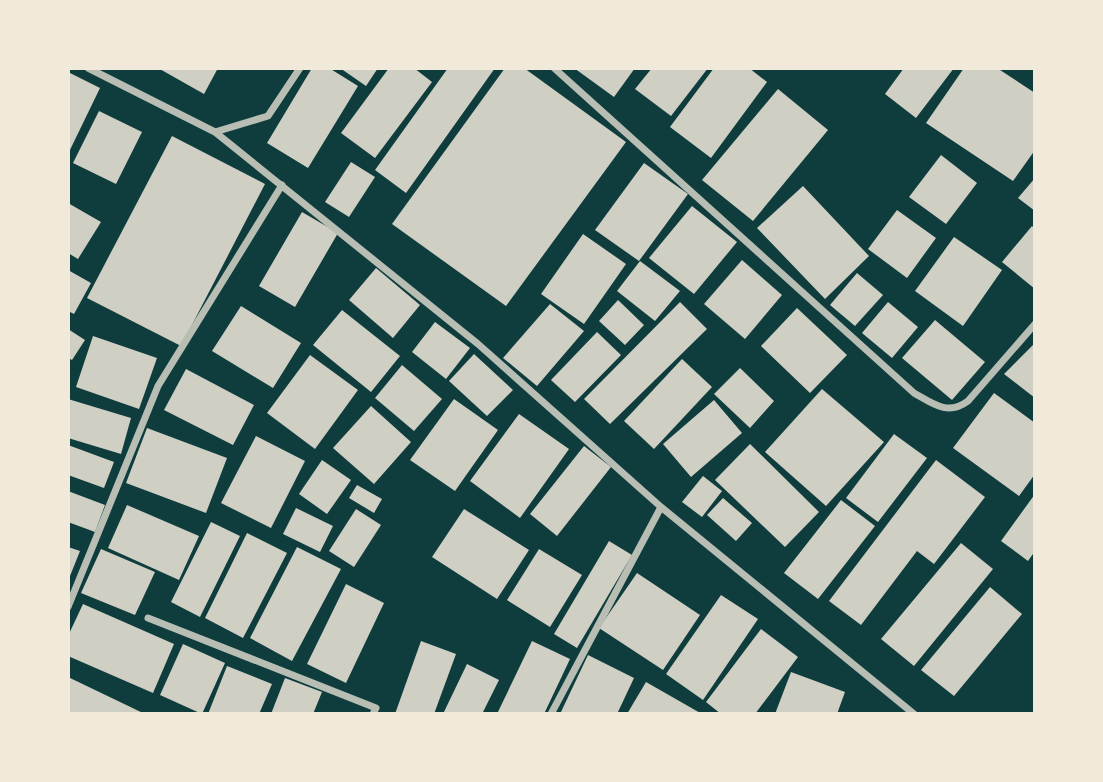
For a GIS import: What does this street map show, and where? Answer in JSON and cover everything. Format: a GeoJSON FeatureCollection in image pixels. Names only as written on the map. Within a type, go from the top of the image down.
{"type":"FeatureCollection","features":[{"type":"Feature","properties":{"kind":"street"},"geometry":{"type":"LineString","coordinates":[[88,68],[215,132],[478,344],[661,507],[914,714]]}},
{"type":"Feature","properties":{"kind":"street"},"geometry":{"type":"LineString","coordinates":[[215,132],[268,117],[300,68]]}},
{"type":"Feature","properties":{"kind":"street"},"geometry":{"type":"LineString","coordinates":[[554,68],[914,393],[937,407],[953,409],[968,401],[1035,324]]}},
{"type":"Feature","properties":{"kind":"street"},"geometry":{"type":"LineString","coordinates":[[68,607],[158,387],[282,185]]}},
{"type":"Feature","properties":{"kind":"street"},"geometry":{"type":"LineString","coordinates":[[551,714],[661,507]]}},
{"type":"Feature","properties":{"kind":"street"},"geometry":{"type":"LineString","coordinates":[[148,618],[376,708],[373,714]]}},
{"type":"Feature","properties":{"kind":"building"},"geometry":{"type":"Polygon","coordinates":[[[158,68],[218,68],[204,94],[158,68]]]}},
{"type":"Feature","properties":{"kind":"building"},"geometry":{"type":"Polygon","coordinates":[[[312,68],[329,68],[358,86],[308,168],[267,143],[312,68]]]}},
{"type":"Feature","properties":{"kind":"building"},"geometry":{"type":"Polygon","coordinates":[[[340,68],[378,68],[366,86],[340,68]]]}},
{"type":"Feature","properties":{"kind":"building"},"geometry":{"type":"Polygon","coordinates":[[[389,68],[414,68],[432,82],[375,158],[341,133],[389,68]]]}},
{"type":"Feature","properties":{"kind":"building"},"geometry":{"type":"Polygon","coordinates":[[[448,68],[495,68],[406,193],[375,170],[448,68]]]}},
{"type":"Feature","properties":{"kind":"building"},"geometry":{"type":"Polygon","coordinates":[[[505,68],[524,68],[626,142],[506,306],[392,224],[505,68]]]}},
{"type":"Feature","properties":{"kind":"building"},"geometry":{"type":"Polygon","coordinates":[[[574,68],[635,68],[614,97],[574,68]]]}},
{"type":"Feature","properties":{"kind":"building"},"geometry":{"type":"Polygon","coordinates":[[[652,68],[708,68],[671,116],[635,89],[652,68]]]}},
{"type":"Feature","properties":{"kind":"building"},"geometry":{"type":"Polygon","coordinates":[[[714,68],[749,68],[767,82],[711,158],[670,127],[714,68]]]}},
{"type":"Feature","properties":{"kind":"building"},"geometry":{"type":"Polygon","coordinates":[[[904,68],[954,68],[916,118],[885,94],[904,68]]]}},
{"type":"Feature","properties":{"kind":"building"},"geometry":{"type":"Polygon","coordinates":[[[964,68],[997,68],[1035,93],[1035,150],[1013,181],[926,123],[964,68]]]}},
{"type":"Feature","properties":{"kind":"building"},"geometry":{"type":"Polygon","coordinates":[[[68,72],[100,88],[68,154],[68,72]]]}},
{"type":"Feature","properties":{"kind":"building"},"geometry":{"type":"Polygon","coordinates":[[[778,89],[828,130],[753,221],[702,180],[778,89]]]}},
{"type":"Feature","properties":{"kind":"building"},"geometry":{"type":"Polygon","coordinates":[[[99,111],[142,132],[116,184],[73,163],[99,111]]]}},
{"type":"Feature","properties":{"kind":"building"},"geometry":{"type":"Polygon","coordinates":[[[172,136],[265,184],[181,346],[87,298],[172,136]]]}},
{"type":"Feature","properties":{"kind":"building"},"geometry":{"type":"Polygon","coordinates":[[[941,155],[977,183],[946,224],[909,197],[941,155]]]}},
{"type":"Feature","properties":{"kind":"building"},"geometry":{"type":"Polygon","coordinates":[[[351,162],[375,177],[349,217],[325,202],[351,162]]]}},
{"type":"Feature","properties":{"kind":"building"},"geometry":{"type":"Polygon","coordinates":[[[644,163],[688,194],[639,261],[595,230],[644,163]]]}},
{"type":"Feature","properties":{"kind":"building"},"geometry":{"type":"Polygon","coordinates":[[[1035,178],[1035,211],[1018,198],[1035,178]]]}},
{"type":"Feature","properties":{"kind":"building"},"geometry":{"type":"Polygon","coordinates":[[[803,186],[869,256],[825,299],[757,228],[803,186]]]}},
{"type":"Feature","properties":{"kind":"building"},"geometry":{"type":"Polygon","coordinates":[[[68,203],[101,222],[78,259],[68,253],[68,203]]]}},
{"type":"Feature","properties":{"kind":"building"},"geometry":{"type":"Polygon","coordinates":[[[692,206],[737,242],[694,294],[649,258],[692,206]]]}},
{"type":"Feature","properties":{"kind":"building"},"geometry":{"type":"Polygon","coordinates":[[[897,210],[936,238],[907,278],[868,249],[897,210]]]}},
{"type":"Feature","properties":{"kind":"building"},"geometry":{"type":"Polygon","coordinates":[[[302,212],[338,233],[295,307],[259,286],[302,212]]]}},
{"type":"Feature","properties":{"kind":"building"},"geometry":{"type":"Polygon","coordinates":[[[1032,226],[1035,229],[1035,289],[1002,262],[1032,226]]]}},
{"type":"Feature","properties":{"kind":"building"},"geometry":{"type":"Polygon","coordinates":[[[583,234],[626,264],[584,324],[541,294],[583,234]]]}},
{"type":"Feature","properties":{"kind":"building"},"geometry":{"type":"Polygon","coordinates":[[[954,237],[1002,270],[963,326],[915,291],[954,237]]]}},
{"type":"Feature","properties":{"kind":"building"},"geometry":{"type":"Polygon","coordinates":[[[742,260],[782,295],[745,339],[704,304],[742,260]]]}},
{"type":"Feature","properties":{"kind":"building"},"geometry":{"type":"Polygon","coordinates":[[[640,261],[680,291],[655,321],[617,291],[640,261]]]}},
{"type":"Feature","properties":{"kind":"building"},"geometry":{"type":"Polygon","coordinates":[[[376,268],[420,305],[393,338],[349,300],[376,268]]]}},
{"type":"Feature","properties":{"kind":"building"},"geometry":{"type":"Polygon","coordinates":[[[68,270],[91,283],[74,314],[68,311],[68,270]]]}},
{"type":"Feature","properties":{"kind":"building"},"geometry":{"type":"Polygon","coordinates":[[[857,273],[883,295],[855,326],[830,305],[857,273]]]}},
{"type":"Feature","properties":{"kind":"building"},"geometry":{"type":"Polygon","coordinates":[[[618,300],[644,325],[625,345],[599,321],[618,300]]]}},
{"type":"Feature","properties":{"kind":"building"},"geometry":{"type":"Polygon","coordinates":[[[680,302],[707,329],[610,424],[584,399],[680,302]]]}},
{"type":"Feature","properties":{"kind":"building"},"geometry":{"type":"Polygon","coordinates":[[[888,302],[918,327],[892,358],[862,333],[888,302]]]}},
{"type":"Feature","properties":{"kind":"building"},"geometry":{"type":"Polygon","coordinates":[[[550,304],[584,331],[537,386],[503,358],[550,304]]]}},
{"type":"Feature","properties":{"kind":"building"},"geometry":{"type":"Polygon","coordinates":[[[241,306],[301,343],[273,388],[212,351],[241,306]]]}},
{"type":"Feature","properties":{"kind":"building"},"geometry":{"type":"Polygon","coordinates":[[[797,308],[847,355],[810,393],[761,346],[797,308]]]}},
{"type":"Feature","properties":{"kind":"building"},"geometry":{"type":"Polygon","coordinates":[[[342,310],[400,356],[371,392],[313,345],[342,310]]]}},
{"type":"Feature","properties":{"kind":"building"},"geometry":{"type":"Polygon","coordinates":[[[935,320],[985,362],[952,400],[902,358],[935,320]]]}},
{"type":"Feature","properties":{"kind":"building"},"geometry":{"type":"Polygon","coordinates":[[[435,322],[470,348],[446,379],[412,352],[435,322]]]}},
{"type":"Feature","properties":{"kind":"building"},"geometry":{"type":"Polygon","coordinates":[[[68,329],[85,340],[72,360],[68,358],[68,329]]]}},
{"type":"Feature","properties":{"kind":"building"},"geometry":{"type":"Polygon","coordinates":[[[597,332],[621,355],[575,402],[551,380],[597,332]]]}},
{"type":"Feature","properties":{"kind":"building"},"geometry":{"type":"Polygon","coordinates":[[[93,336],[157,358],[139,409],[76,387],[93,336]]]}},
{"type":"Feature","properties":{"kind":"building"},"geometry":{"type":"Polygon","coordinates":[[[1035,343],[1035,398],[1004,374],[1035,343]]]}},
{"type":"Feature","properties":{"kind":"building"},"geometry":{"type":"Polygon","coordinates":[[[474,354],[513,390],[487,416],[449,381],[474,354]]]}},
{"type":"Feature","properties":{"kind":"building"},"geometry":{"type":"Polygon","coordinates":[[[310,355],[358,390],[315,449],[267,413],[310,355]]]}},
{"type":"Feature","properties":{"kind":"building"},"geometry":{"type":"Polygon","coordinates":[[[682,359],[712,387],[654,449],[624,421],[682,359]]]}},
{"type":"Feature","properties":{"kind":"building"},"geometry":{"type":"Polygon","coordinates":[[[402,365],[442,399],[414,431],[375,398],[402,365]]]}},
{"type":"Feature","properties":{"kind":"building"},"geometry":{"type":"Polygon","coordinates":[[[740,368],[774,401],[750,428],[714,394],[740,368]]]}},
{"type":"Feature","properties":{"kind":"building"},"geometry":{"type":"Polygon","coordinates":[[[186,369],[254,405],[233,445],[164,410],[186,369]]]}},
{"type":"Feature","properties":{"kind":"building"},"geometry":{"type":"Polygon","coordinates":[[[822,389],[884,442],[826,506],[765,452],[822,389]]]}},
{"type":"Feature","properties":{"kind":"building"},"geometry":{"type":"Polygon","coordinates":[[[994,393],[1035,423],[1035,474],[1019,496],[953,448],[994,393]]]}},
{"type":"Feature","properties":{"kind":"building"},"geometry":{"type":"Polygon","coordinates":[[[68,399],[131,418],[121,454],[68,438],[68,399]]]}},
{"type":"Feature","properties":{"kind":"building"},"geometry":{"type":"Polygon","coordinates":[[[454,399],[498,430],[455,491],[410,460],[454,399]]]}},
{"type":"Feature","properties":{"kind":"building"},"geometry":{"type":"Polygon","coordinates":[[[714,400],[742,433],[691,477],[663,444],[714,400]]]}},
{"type":"Feature","properties":{"kind":"building"},"geometry":{"type":"Polygon","coordinates":[[[371,406],[411,442],[374,484],[333,448],[371,406]]]}},
{"type":"Feature","properties":{"kind":"building"},"geometry":{"type":"Polygon","coordinates":[[[519,414],[569,449],[520,518],[470,481],[519,414]]]}},
{"type":"Feature","properties":{"kind":"building"},"geometry":{"type":"Polygon","coordinates":[[[147,428],[227,458],[206,513],[126,483],[147,428]]]}},
{"type":"Feature","properties":{"kind":"building"},"geometry":{"type":"Polygon","coordinates":[[[894,434],[927,458],[878,522],[846,498],[894,434]]]}},
{"type":"Feature","properties":{"kind":"building"},"geometry":{"type":"Polygon","coordinates":[[[256,436],[305,461],[271,528],[221,503],[256,436]]]}},
{"type":"Feature","properties":{"kind":"building"},"geometry":{"type":"Polygon","coordinates":[[[750,444],[819,512],[785,547],[715,480],[750,444]]]}},
{"type":"Feature","properties":{"kind":"building"},"geometry":{"type":"Polygon","coordinates":[[[68,445],[114,462],[104,488],[68,475],[68,445]]]}},
{"type":"Feature","properties":{"kind":"building"},"geometry":{"type":"Polygon","coordinates":[[[584,446],[611,467],[557,536],[530,514],[584,446]]]}},
{"type":"Feature","properties":{"kind":"building"},"geometry":{"type":"Polygon","coordinates":[[[322,460],[351,480],[327,514],[299,494],[322,460]]]}},
{"type":"Feature","properties":{"kind":"building"},"geometry":{"type":"Polygon","coordinates":[[[936,460],[985,497],[934,564],[917,551],[861,625],[829,601],[936,460]]]}},
{"type":"Feature","properties":{"kind":"building"},"geometry":{"type":"Polygon","coordinates":[[[703,476],[722,491],[702,517],[682,502],[703,476]]]}},
{"type":"Feature","properties":{"kind":"building"},"geometry":{"type":"Polygon","coordinates":[[[357,485],[382,499],[374,513],[349,498],[357,485]]]}},
{"type":"Feature","properties":{"kind":"building"},"geometry":{"type":"Polygon","coordinates":[[[68,491],[105,505],[95,532],[68,522],[68,491]]]}},
{"type":"Feature","properties":{"kind":"building"},"geometry":{"type":"Polygon","coordinates":[[[1035,494],[1035,551],[1028,561],[1001,541],[1035,494]]]}},
{"type":"Feature","properties":{"kind":"building"},"geometry":{"type":"Polygon","coordinates":[[[723,498],[752,523],[736,541],[707,515],[723,498]]]}},
{"type":"Feature","properties":{"kind":"building"},"geometry":{"type":"Polygon","coordinates":[[[841,500],[875,526],[818,599],[784,573],[841,500]]]}},
{"type":"Feature","properties":{"kind":"building"},"geometry":{"type":"Polygon","coordinates":[[[127,505],[199,536],[179,580],[108,548],[127,505]]]}},
{"type":"Feature","properties":{"kind":"building"},"geometry":{"type":"Polygon","coordinates":[[[296,508],[333,526],[320,552],[283,534],[296,508]]]}},
{"type":"Feature","properties":{"kind":"building"},"geometry":{"type":"Polygon","coordinates":[[[356,509],[381,525],[354,567],[329,551],[356,509]]]}},
{"type":"Feature","properties":{"kind":"building"},"geometry":{"type":"Polygon","coordinates":[[[464,509],[529,550],[497,599],[432,557],[464,509]]]}},
{"type":"Feature","properties":{"kind":"building"},"geometry":{"type":"Polygon","coordinates":[[[211,522],[240,536],[200,617],[171,602],[211,522]]]}},
{"type":"Feature","properties":{"kind":"building"},"geometry":{"type":"Polygon","coordinates":[[[247,533],[287,553],[243,638],[205,618],[247,533]]]}},
{"type":"Feature","properties":{"kind":"building"},"geometry":{"type":"Polygon","coordinates":[[[609,541],[632,555],[577,648],[554,634],[609,541]]]}},
{"type":"Feature","properties":{"kind":"building"},"geometry":{"type":"Polygon","coordinates":[[[961,543],[993,569],[914,666],[881,639],[961,543]]]}},
{"type":"Feature","properties":{"kind":"building"},"geometry":{"type":"Polygon","coordinates":[[[68,547],[80,551],[68,581],[68,547]]]}},
{"type":"Feature","properties":{"kind":"building"},"geometry":{"type":"Polygon","coordinates":[[[297,547],[341,569],[292,661],[250,638],[297,547]]]}},
{"type":"Feature","properties":{"kind":"building"},"geometry":{"type":"Polygon","coordinates":[[[101,549],[155,572],[135,615],[81,593],[101,549]]]}},
{"type":"Feature","properties":{"kind":"building"},"geometry":{"type":"Polygon","coordinates":[[[539,549],[582,575],[550,627],[507,600],[539,549]]]}},
{"type":"Feature","properties":{"kind":"building"},"geometry":{"type":"Polygon","coordinates":[[[637,573],[700,615],[663,670],[599,628],[637,573]]]}},
{"type":"Feature","properties":{"kind":"building"},"geometry":{"type":"Polygon","coordinates":[[[346,584],[384,603],[346,683],[307,664],[346,584]]]}},
{"type":"Feature","properties":{"kind":"building"},"geometry":{"type":"Polygon","coordinates":[[[990,587],[1022,614],[954,696],[921,670],[990,587]]]}},
{"type":"Feature","properties":{"kind":"building"},"geometry":{"type":"Polygon","coordinates":[[[721,595],[758,619],[703,700],[666,674],[721,595]]]}},
{"type":"Feature","properties":{"kind":"building"},"geometry":{"type":"Polygon","coordinates":[[[83,604],[174,644],[153,693],[68,656],[68,636],[83,604]]]}},
{"type":"Feature","properties":{"kind":"building"},"geometry":{"type":"Polygon","coordinates":[[[761,629],[798,657],[755,714],[721,714],[706,702],[761,629]]]}},
{"type":"Feature","properties":{"kind":"building"},"geometry":{"type":"Polygon","coordinates":[[[421,641],[456,654],[434,714],[395,714],[421,641]]]}},
{"type":"Feature","properties":{"kind":"building"},"geometry":{"type":"Polygon","coordinates":[[[532,641],[570,659],[544,714],[497,714],[532,641]]]}},
{"type":"Feature","properties":{"kind":"building"},"geometry":{"type":"Polygon","coordinates":[[[183,644],[225,663],[202,714],[160,695],[183,644]]]}},
{"type":"Feature","properties":{"kind":"building"},"geometry":{"type":"Polygon","coordinates":[[[588,655],[634,678],[617,714],[560,714],[588,655]]]}},
{"type":"Feature","properties":{"kind":"building"},"geometry":{"type":"Polygon","coordinates":[[[467,664],[499,680],[482,714],[443,714],[467,664]]]}},
{"type":"Feature","properties":{"kind":"building"},"geometry":{"type":"Polygon","coordinates":[[[227,666],[272,684],[259,714],[208,714],[227,666]]]}},
{"type":"Feature","properties":{"kind":"building"},"geometry":{"type":"Polygon","coordinates":[[[791,672],[845,692],[837,714],[775,714],[791,672]]]}},
{"type":"Feature","properties":{"kind":"building"},"geometry":{"type":"Polygon","coordinates":[[[68,677],[145,714],[68,714],[68,677]]]}},
{"type":"Feature","properties":{"kind":"building"},"geometry":{"type":"Polygon","coordinates":[[[285,678],[322,692],[313,714],[271,714],[285,678]]]}},
{"type":"Feature","properties":{"kind":"building"},"geometry":{"type":"Polygon","coordinates":[[[646,682],[702,714],[627,714],[646,682]]]}}]}
